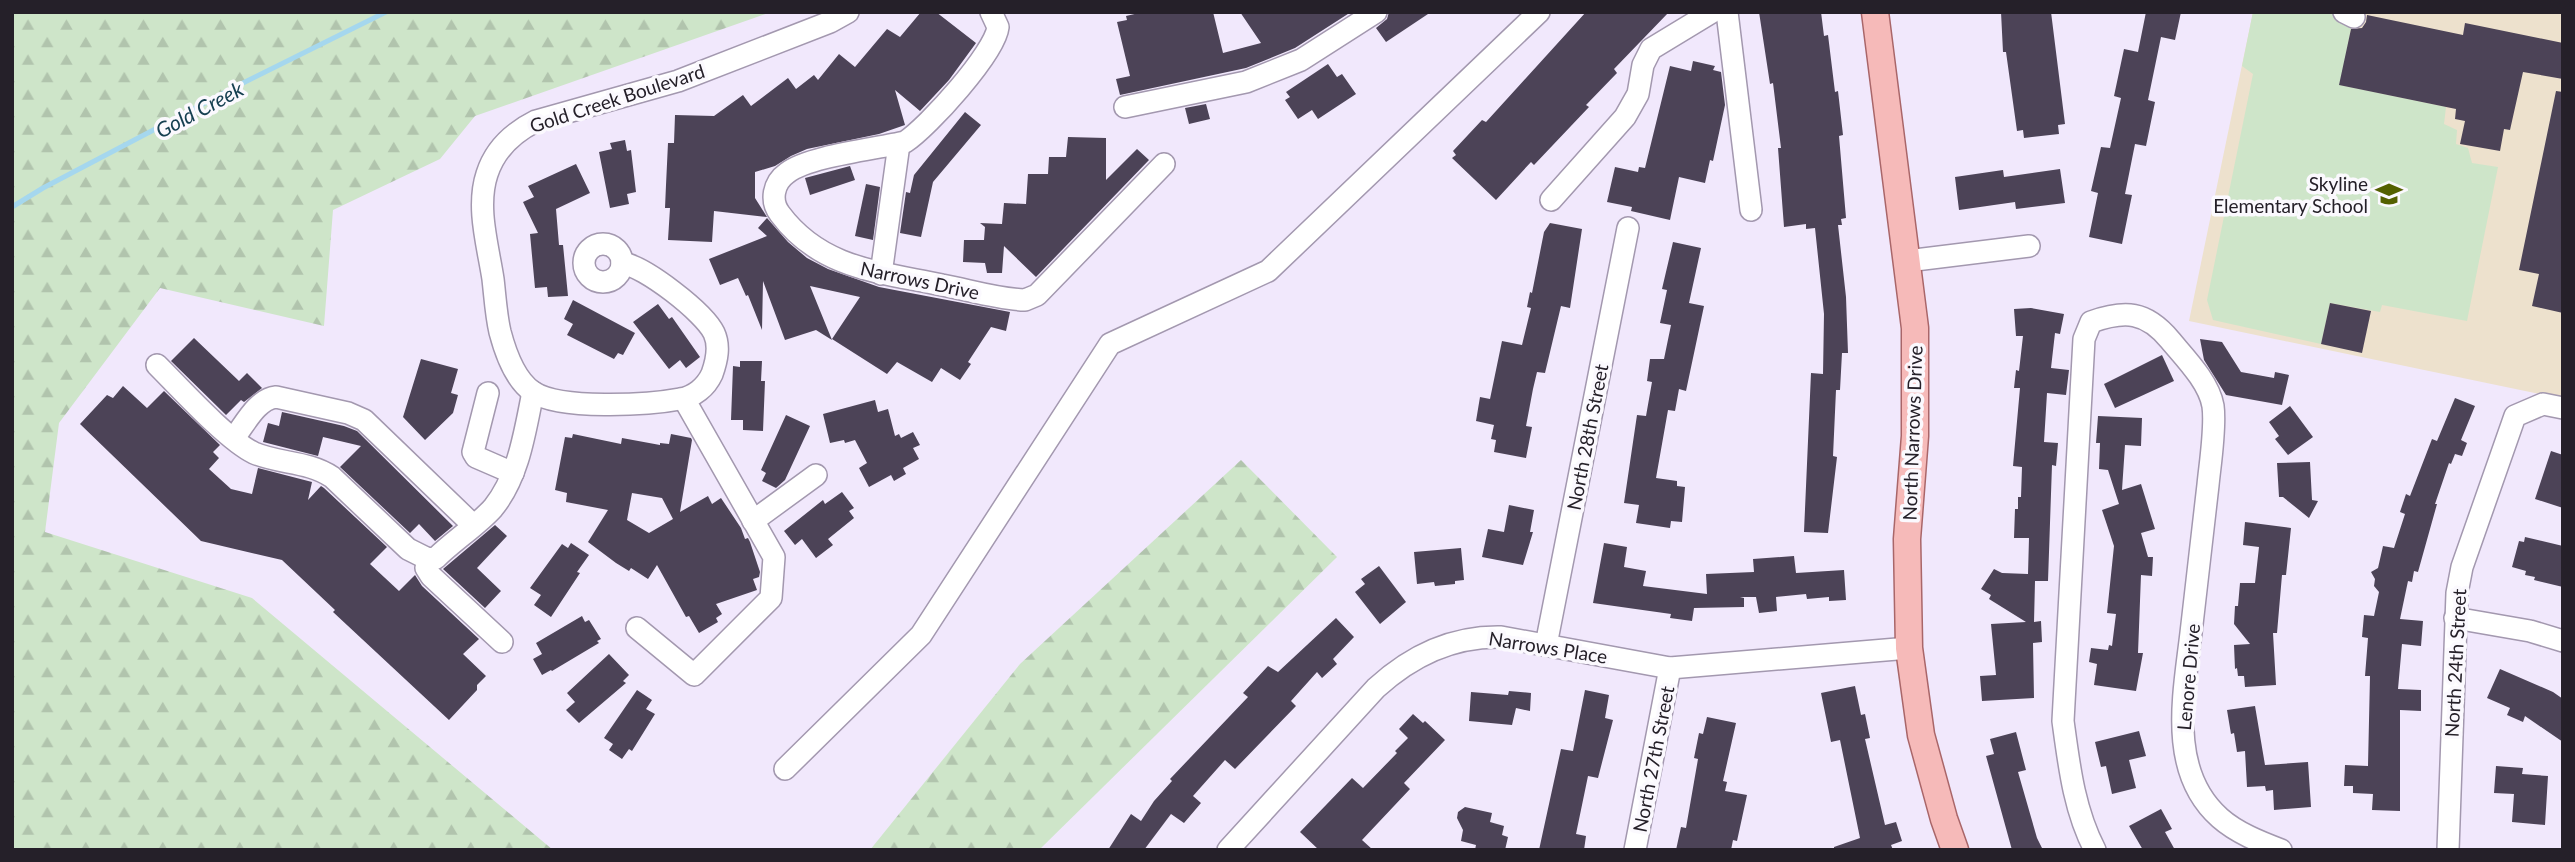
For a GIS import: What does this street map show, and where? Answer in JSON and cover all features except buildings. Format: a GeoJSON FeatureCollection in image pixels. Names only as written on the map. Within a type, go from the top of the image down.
{"type":"FeatureCollection","features":[{"type":"Feature","properties":{"kind":"main road","name":"North Narrows Drive"},"geometry":{"type":"LineString","coordinates":[[1875,12],[1916,328],[1915,436],[1907,539],[1909,648],[1921,736],[1955,850]]}},
{"type":"Feature","properties":{"kind":"street","name":"Gold Creek Boulevard"},"geometry":{"type":"LineString","coordinates":[[533,392],[519,378],[500,333],[483,209],[486,176],[490,165],[506,142],[536,121],[678,81],[830,22],[848,12]]}},
{"type":"Feature","properties":{"kind":"street","name":"Narrows Drive"},"geometry":{"type":"LineString","coordinates":[[991,12],[998,27],[989,49],[917,134],[900,144],[798,167],[788,171],[779,180],[774,206],[786,223],[844,264],[881,274],[1025,300],[1037,295],[1164,164]]}},
{"type":"Feature","properties":{"kind":"street"},"geometry":{"type":"LineString","coordinates":[[1125,107],[1246,82],[1301,60],[1376,12]]}},
{"type":"Feature","properties":{"kind":"street"},"geometry":{"type":"LineString","coordinates":[[785,769],[921,635],[1110,344],[1268,271],[1539,12]]}},
{"type":"Feature","properties":{"kind":"street"},"geometry":{"type":"LineString","coordinates":[[1551,200],[1625,117],[1639,94],[1643,65],[1651,49],[1712,12]]}},
{"type":"Feature","properties":{"kind":"street"},"geometry":{"type":"LineString","coordinates":[[1727,12],[1751,210]]}},
{"type":"Feature","properties":{"kind":"street"},"geometry":{"type":"LineString","coordinates":[[881,274],[900,144]]}},
{"type":"Feature","properties":{"kind":"street","name":"North 28th Street"},"geometry":{"type":"LineString","coordinates":[[1546,646],[1628,228]]}},
{"type":"Feature","properties":{"kind":"street"},"geometry":{"type":"LineString","coordinates":[[1907,261],[2029,246]]}},
{"type":"Feature","properties":{"kind":"street"},"geometry":{"type":"LineString","coordinates":[[157,365],[234,438],[254,453],[319,468],[408,549],[428,559],[436,558],[492,510],[508,485],[533,392],[566,401],[618,405],[684,399],[703,388],[709,379],[717,357],[717,344],[714,333],[699,313],[654,278],[638,268],[622,263]]}},
{"type":"Feature","properties":{"kind":"street","name":"Lenore Drive"},"geometry":{"type":"LineString","coordinates":[[2095,850],[2085,831],[2069,772],[2063,721],[2084,339],[2091,322],[2117,314],[2149,319],[2158,326],[2197,372],[2213,405],[2211,457],[2183,705],[2184,747],[2200,791],[2220,818],[2245,835],[2281,850]]}},
{"type":"Feature","properties":{"kind":"street"},"geometry":{"type":"LineString","coordinates":[[488,393],[473,452],[476,457],[513,473]]}},
{"type":"Feature","properties":{"kind":"street"},"geometry":{"type":"LineString","coordinates":[[234,438],[262,402],[269,398],[276,397],[348,413],[364,420],[473,525]]}},
{"type":"Feature","properties":{"kind":"street"},"geometry":{"type":"LineString","coordinates":[[637,628],[694,674],[771,598],[774,557],[684,399]]}},
{"type":"Feature","properties":{"kind":"street","name":"North 24th Street"},"geometry":{"type":"LineString","coordinates":[[2448,850],[2455,618],[2462,567],[2515,416],[2543,404],[2563,408]]}},
{"type":"Feature","properties":{"kind":"street"},"geometry":{"type":"LineString","coordinates":[[753,521],[816,475]]}},
{"type":"Feature","properties":{"kind":"street"},"geometry":{"type":"LineString","coordinates":[[428,559],[426,568],[431,576],[502,642]]}},
{"type":"Feature","properties":{"kind":"street"},"geometry":{"type":"LineString","coordinates":[[2455,618],[2530,631],[2563,641]]}},
{"type":"Feature","properties":{"kind":"street","name":"Narrows Place"},"geometry":{"type":"LineString","coordinates":[[1232,848],[1376,688],[1392,674],[1443,646],[1479,636],[1501,637],[1670,668],[1909,648]]}},
{"type":"Feature","properties":{"kind":"street","name":"North 27th Street"},"geometry":{"type":"LineString","coordinates":[[1635,850],[1670,668]]}},
{"type":"Feature","properties":{"kind":"shaded area","name":"Skyline Elementary School"},"geometry":{"type":"Polygon","coordinates":[[[2253,12],[2563,12],[2563,399],[2189,321],[2253,12]]]}},
{"type":"Feature","properties":{"kind":"green space"},"geometry":{"type":"Polygon","coordinates":[[[12,12],[771,12],[475,116],[440,159],[333,210],[324,326],[160,288],[59,423],[45,532],[252,598],[553,850],[12,850],[12,12]]]}},
{"type":"Feature","properties":{"kind":"green space"},"geometry":{"type":"Polygon","coordinates":[[[2253,12],[2327,12],[2352,23],[2340,85],[2446,107],[2444,124],[2457,130],[2456,144],[2468,148],[2472,163],[2498,167],[2467,321],[2382,305],[2380,312],[2330,303],[2321,344],[2213,320],[2207,300],[2253,74],[2242,66],[2253,12]]]}},
{"type":"Feature","properties":{"kind":"green space"},"geometry":{"type":"Polygon","coordinates":[[[1241,460],[1337,557],[1039,850],[870,850],[1020,664],[1241,460]]]}},
{"type":"Feature","properties":{"kind":"waterway","name":"Gold Creek"},"geometry":{"type":"LineString","coordinates":[[12,207],[241,84],[386,12]]}},
{"type":"Feature","properties":{"kind":"place","name":"Skyline Elementary School"},"geometry":{"type":"Point","coordinates":[2389,194]}}]}
